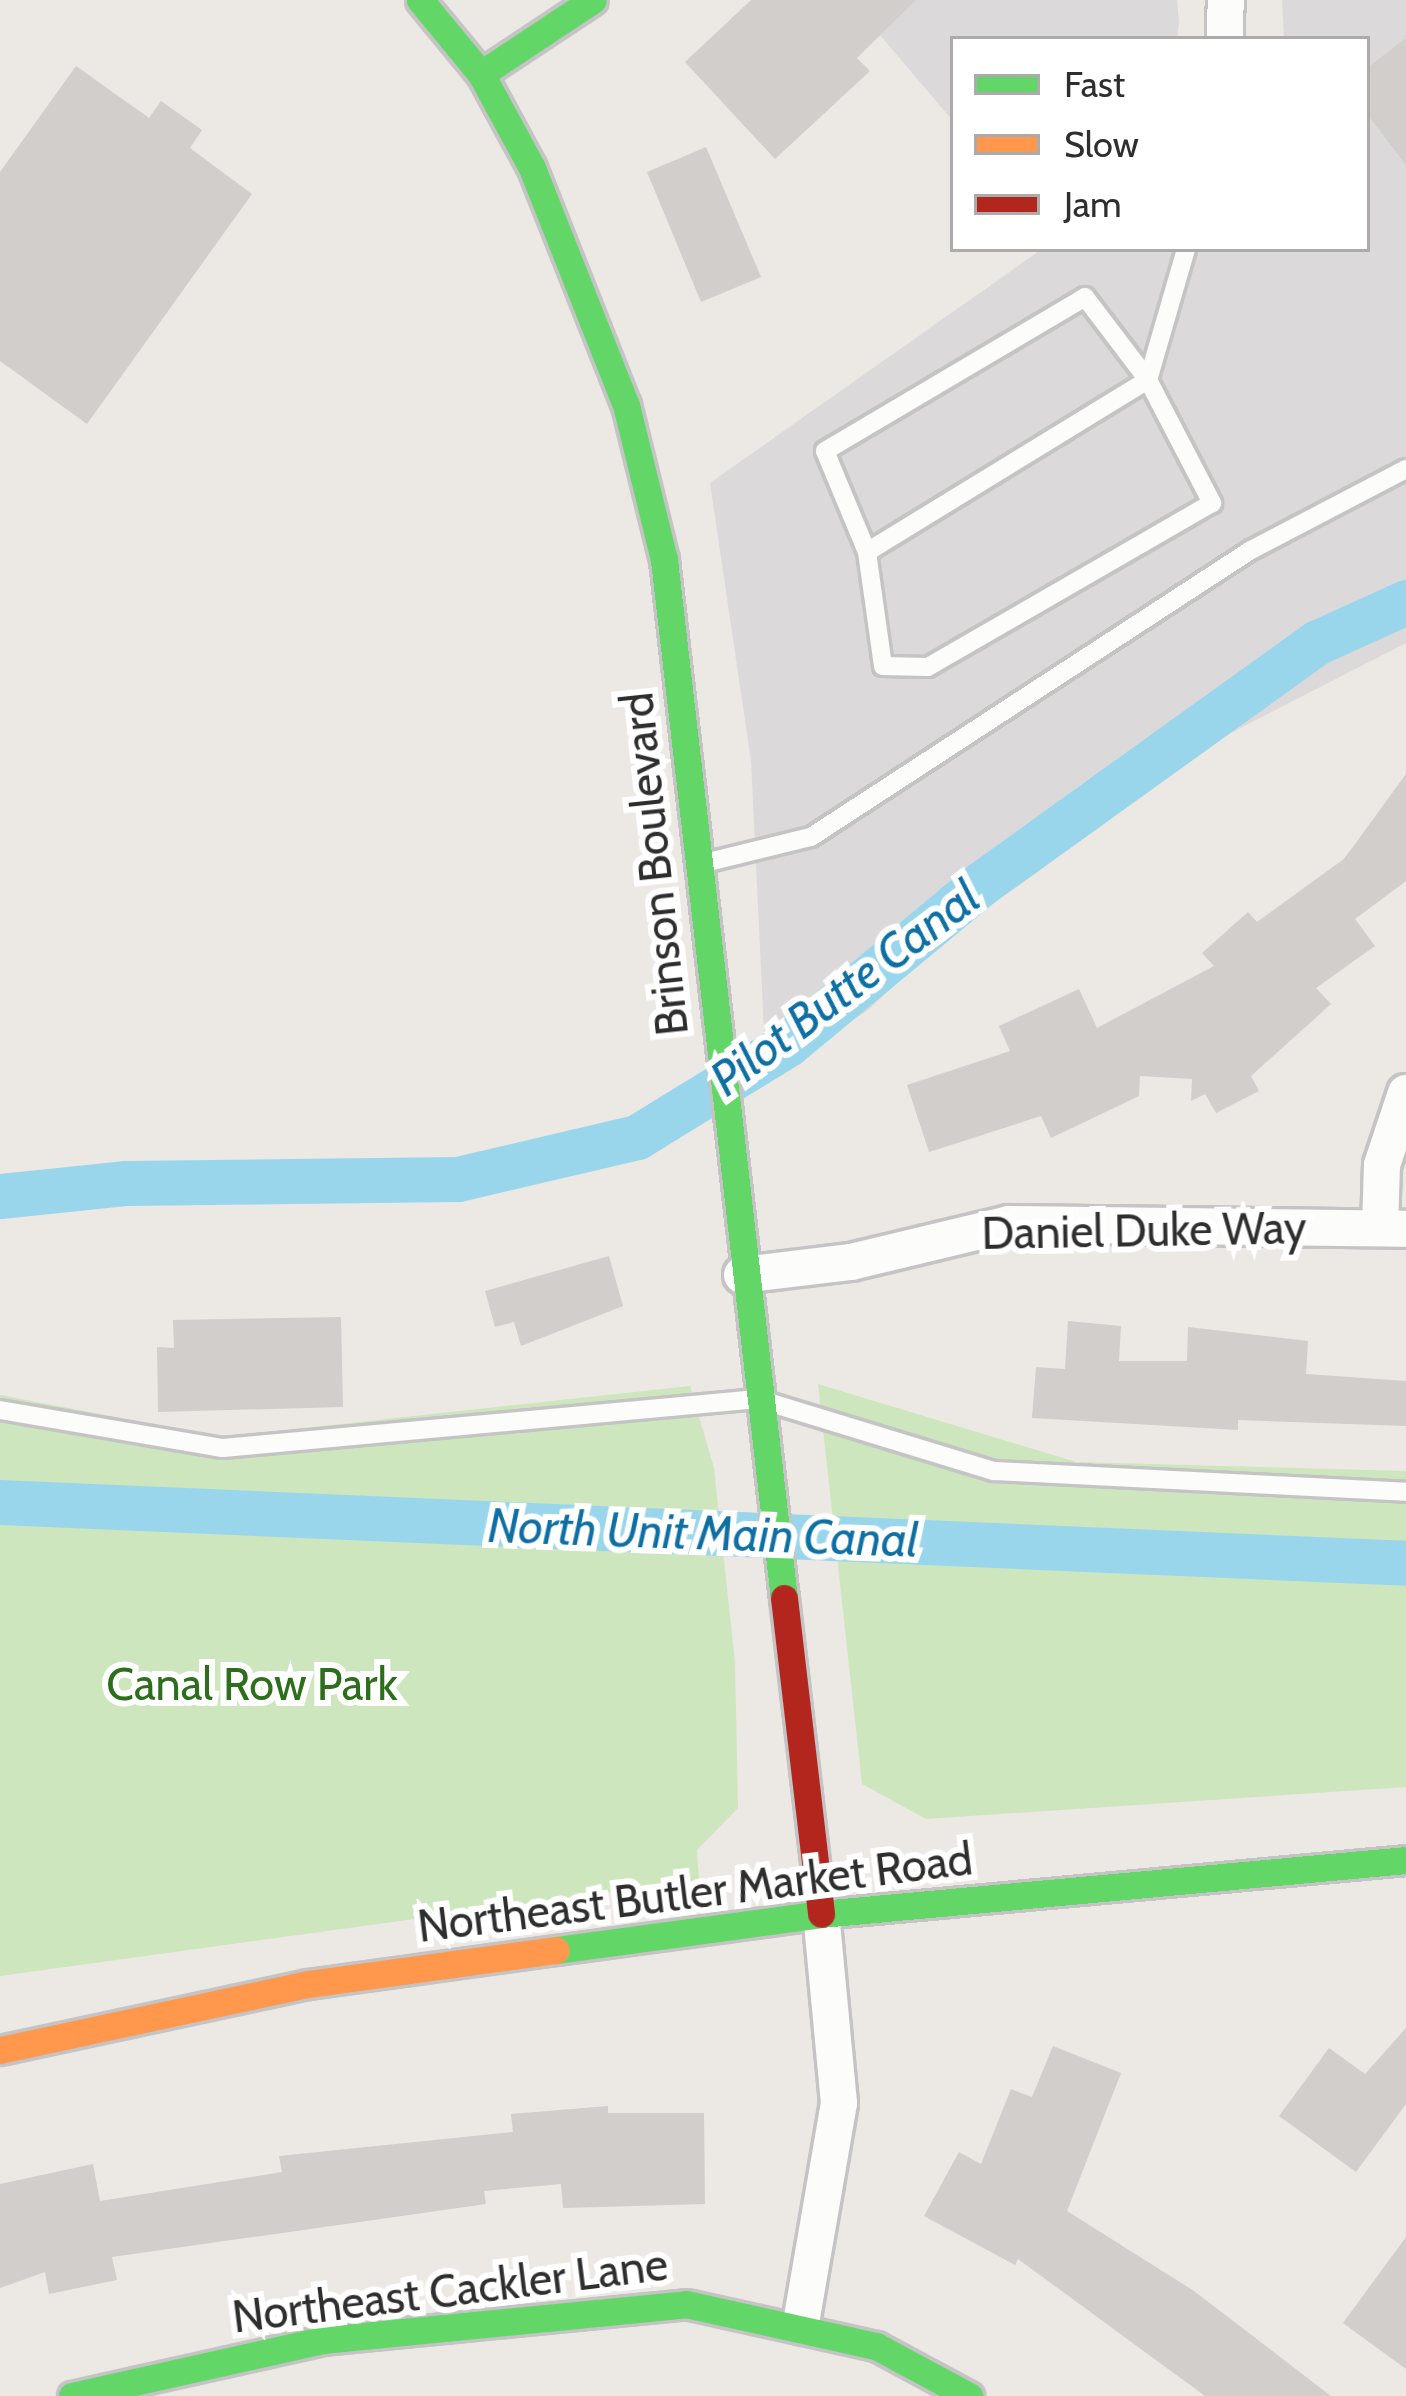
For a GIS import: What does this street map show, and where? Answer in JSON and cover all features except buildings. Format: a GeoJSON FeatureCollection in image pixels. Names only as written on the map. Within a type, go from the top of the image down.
{"type":"FeatureCollection","features":[{"type":"Feature","properties":{"kind":"street","name":"Brinson Boulevard"},"geometry":{"type":"LineString","coordinates":[[419,0],[481,74],[532,167],[626,405],[664,560],[742,1275],[821,1914]]}},
{"type":"Feature","properties":{"kind":"street"},"geometry":{"type":"LineString","coordinates":[[481,74],[593,0]]}},
{"type":"Feature","properties":{"kind":"street"},"geometry":{"type":"LineString","coordinates":[[1225,36],[1226,0]]}},
{"type":"Feature","properties":{"kind":"street"},"geometry":{"type":"LineString","coordinates":[[1393,1229],[1382,1165],[1406,1093]]}},
{"type":"Feature","properties":{"kind":"street","name":"Daniel Duke Way"},"geometry":{"type":"LineString","coordinates":[[742,1275],[851,1262],[1009,1224],[1393,1229]]}},
{"type":"Feature","properties":{"kind":"street","name":"Northeast Butler Market Road"},"geometry":{"type":"LineString","coordinates":[[0,2050],[308,1984],[821,1914],[1406,1860]]}},
{"type":"Feature","properties":{"kind":"street"},"geometry":{"type":"LineString","coordinates":[[801,2323],[839,2103],[821,1914]]}},
{"type":"Feature","properties":{"kind":"street","name":"Northeast Cackler Lane"},"geometry":{"type":"LineString","coordinates":[[72,2396],[322,2341],[531,2315],[686,2304],[801,2323],[876,2346],[969,2396]]}},
{"type":"Feature","properties":{"kind":"lane"},"geometry":{"type":"LineString","coordinates":[[867,553],[1148,380],[1185,252]]}},
{"type":"Feature","properties":{"kind":"lane"},"geometry":{"type":"LineString","coordinates":[[1085,296],[1148,380],[1212,503],[928,667],[883,667],[867,553],[825,451],[1085,296]]}},
{"type":"Feature","properties":{"kind":"lane"},"geometry":{"type":"LineString","coordinates":[[695,865],[812,837],[1251,550],[1406,469]]}},
{"type":"Feature","properties":{"kind":"lane"},"geometry":{"type":"LineString","coordinates":[[0,1410],[224,1448],[758,1399],[994,1471],[1406,1492]]}},
{"type":"Feature","properties":{"kind":"shaded area"},"geometry":{"type":"Polygon","coordinates":[[[850,0],[1177,0],[1177,36],[950,36],[950,117],[850,0]]]}},
{"type":"Feature","properties":{"kind":"shaded area"},"geometry":{"type":"Polygon","coordinates":[[[1282,0],[1406,0],[1406,643],[1217,740],[967,917],[867,1011],[766,1073],[751,761],[710,483],[1038,252],[1370,252],[1370,36],[1284,36],[1282,0]]]}},
{"type":"Feature","properties":{"kind":"green space"},"geometry":{"type":"Polygon","coordinates":[[[818,1384],[1076,1462],[1406,1471],[1406,1787],[926,1819],[862,1784],[818,1384]]]}},
{"type":"Feature","properties":{"kind":"green space","name":"Canal Row Park"},"geometry":{"type":"Polygon","coordinates":[[[690,1386],[714,1468],[735,1662],[738,1808],[697,1850],[699,1880],[0,1976],[0,1395],[221,1437],[690,1386]]]}},
{"type":"Feature","properties":{"kind":"waterway","name":"Pilot Butte Canal"},"geometry":{"type":"LineString","coordinates":[[0,1196],[126,1183],[458,1179],[637,1137],[788,1044],[982,883],[1318,642],[1406,602]]}},
{"type":"Feature","properties":{"kind":"waterway","name":"North Unit Main Canal"},"geometry":{"type":"LineString","coordinates":[[0,1502],[1406,1563]]}},
{"type":"Feature","properties":{"kind":"traffic: fast"},"geometry":{"type":"LineString","coordinates":[[420,0],[481,74],[532,168],[626,405],[664,560],[784,1598]]}},
{"type":"Feature","properties":{"kind":"traffic: fast"},"geometry":{"type":"LineString","coordinates":[[481,74],[593,0]]}},
{"type":"Feature","properties":{"kind":"traffic: fast"},"geometry":{"type":"LineString","coordinates":[[556,1950],[821,1914],[1406,1860]]}},
{"type":"Feature","properties":{"kind":"traffic: fast"},"geometry":{"type":"LineString","coordinates":[[72,2396],[322,2340],[686,2304],[876,2346],[969,2396]]}},
{"type":"Feature","properties":{"kind":"traffic: slow"},"geometry":{"type":"LineString","coordinates":[[0,2050],[308,1984],[556,1950]]}},
{"type":"Feature","properties":{"kind":"traffic: jam"},"geometry":{"type":"LineString","coordinates":[[784,1598],[821,1914]]}}]}
